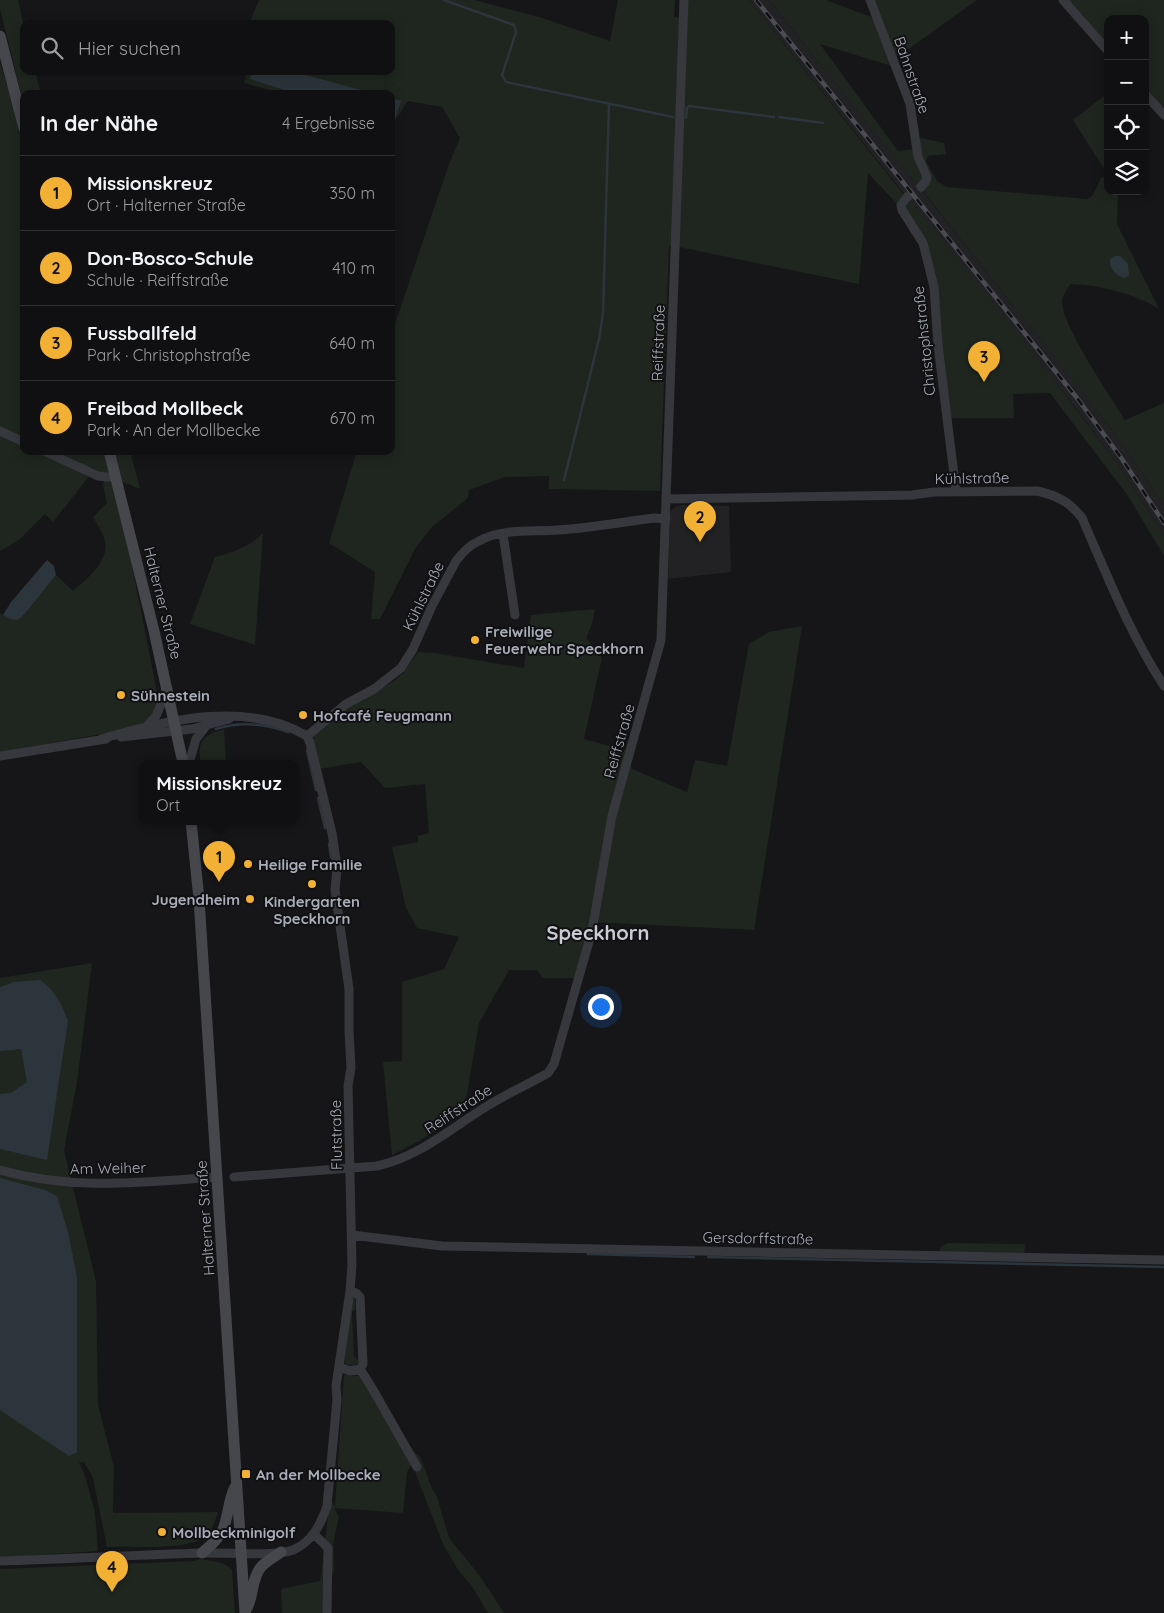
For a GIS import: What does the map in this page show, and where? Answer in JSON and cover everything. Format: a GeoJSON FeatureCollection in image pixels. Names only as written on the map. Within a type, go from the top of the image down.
{"type":"FeatureCollection","features":[{"type":"Feature","properties":{"kind":"main road"},"geometry":{"type":"LineString","coordinates":[[0,36],[20,113]]}},
{"type":"Feature","properties":{"kind":"main road","name":"Halterner Straße"},"geometry":{"type":"LineString","coordinates":[[110,455],[168,689],[182,760]]}},
{"type":"Feature","properties":{"kind":"main road","name":"Halterner Straße"},"geometry":{"type":"LineString","coordinates":[[191,825],[200,909],[212,1177],[245,1612]]}},
{"type":"Feature","properties":{"kind":"main road"},"geometry":{"type":"LineString","coordinates":[[202,1553],[215,1542],[223,1529],[230,1496],[236,1485]]}},
{"type":"Feature","properties":{"kind":"main road"},"geometry":{"type":"LineString","coordinates":[[245,1612],[251,1603],[260,1568],[280,1552]]}},
{"type":"Feature","properties":{"kind":"street","name":"Reiffstraße"},"geometry":{"type":"LineString","coordinates":[[234,1177],[377,1166],[394,1162],[422,1150],[485,1107],[548,1073],[554,1064],[592,931],[612,816],[661,640],[684,0]]}},
{"type":"Feature","properties":{"kind":"street","name":"Bahnstraße"},"geometry":{"type":"LineString","coordinates":[[870,0],[910,104],[918,157],[927,177],[921,187]]}},
{"type":"Feature","properties":{"kind":"street"},"geometry":{"type":"LineString","coordinates":[[1062,0],[1104,47]]}},
{"type":"Feature","properties":{"kind":"street"},"geometry":{"type":"LineString","coordinates":[[1149,98],[1164,115]]}},
{"type":"Feature","properties":{"kind":"street","name":"Christophstraße"},"geometry":{"type":"LineString","coordinates":[[907,197],[901,205],[902,210],[923,243],[934,288],[938,345],[956,491]]}},
{"type":"Feature","properties":{"kind":"street"},"geometry":{"type":"LineString","coordinates":[[0,432],[20,440]]}},
{"type":"Feature","properties":{"kind":"street"},"geometry":{"type":"LineString","coordinates":[[53,455],[98,476],[116,478]]}},
{"type":"Feature","properties":{"kind":"street","name":"Kühlstraße"},"geometry":{"type":"LineString","coordinates":[[666,499],[903,495],[956,491],[1037,491],[1051,494],[1065,500],[1082,518],[1142,652],[1164,686]]}},
{"type":"Feature","properties":{"kind":"street","name":"Kühlstraße"},"geometry":{"type":"LineString","coordinates":[[307,736],[346,704],[374,689],[401,668],[413,649],[432,606],[456,561],[479,541],[503,534],[566,529],[654,518],[666,519]]}},
{"type":"Feature","properties":{"kind":"street"},"geometry":{"type":"LineString","coordinates":[[503,534],[516,615]]}},
{"type":"Feature","properties":{"kind":"street"},"geometry":{"type":"LineString","coordinates":[[147,726],[156,716],[168,689]]}},
{"type":"Feature","properties":{"kind":"street"},"geometry":{"type":"LineString","coordinates":[[0,756],[176,726],[224,715],[276,723],[307,736]]}},
{"type":"Feature","properties":{"kind":"street"},"geometry":{"type":"LineString","coordinates":[[101,739],[147,726],[206,726],[236,717]]}},
{"type":"Feature","properties":{"kind":"street"},"geometry":{"type":"LineString","coordinates":[[190,760],[196,739],[206,726]]}},
{"type":"Feature","properties":{"kind":"street","name":"Flutstraße"},"geometry":{"type":"LineString","coordinates":[[241,1553],[294,1550],[314,1534],[322,1521],[327,1506],[339,1367],[350,1291],[352,1234],[348,1086],[351,1068],[351,1049],[348,1031],[349,988],[335,890],[337,869],[334,842],[307,736]]}},
{"type":"Feature","properties":{"kind":"street","name":"Am Weiher"},"geometry":{"type":"LineString","coordinates":[[0,1170],[55,1182],[102,1184],[212,1177]]}},
{"type":"Feature","properties":{"kind":"street","name":"Gersdorffstraße"},"geometry":{"type":"LineString","coordinates":[[352,1234],[442,1246],[1164,1260]]}},
{"type":"Feature","properties":{"kind":"street"},"geometry":{"type":"LineString","coordinates":[[339,1367],[350,1371],[360,1369],[363,1364],[360,1297],[350,1291]]}},
{"type":"Feature","properties":{"kind":"street"},"geometry":{"type":"LineString","coordinates":[[360,1369],[417,1467]]}},
{"type":"Feature","properties":{"kind":"street"},"geometry":{"type":"LineString","coordinates":[[314,1534],[328,1548],[327,1613]]}},
{"type":"Feature","properties":{"kind":"street"},"geometry":{"type":"LineString","coordinates":[[0,1561],[241,1553]]}},
{"type":"Feature","properties":{"kind":"shaded area"},"geometry":{"type":"Polygon","coordinates":[[[0,0],[18,0],[22,20],[20,20],[20,75],[36,75],[40,90],[20,90],[0,9],[0,0]]]}},
{"type":"Feature","properties":{"kind":"shaded area"},"geometry":{"type":"Polygon","coordinates":[[[259,0],[475,0],[542,18],[610,41],[618,0],[675,0],[674,17],[687,18],[688,0],[749,0],[904,195],[899,206],[868,173],[859,284],[669,245],[660,491],[549,489],[549,476],[505,477],[469,490],[468,498],[433,526],[416,547],[380,619],[371,619],[375,572],[329,543],[356,455],[395,455],[395,324],[449,164],[460,138],[442,107],[408,101],[395,120],[395,90],[270,90],[244,83],[246,75],[395,75],[395,20],[251,20],[259,0]]]}},
{"type":"Feature","properties":{"kind":"shaded area"},"geometry":{"type":"Polygon","coordinates":[[[749,0],[769,0],[1084,393],[1164,505],[1164,536],[1117,463],[1071,402],[749,0]]]}},
{"type":"Feature","properties":{"kind":"shaded area"},"geometry":{"type":"Polygon","coordinates":[[[769,0],[826,0],[874,18],[895,67],[820,44],[898,151],[915,149],[923,170],[923,180],[917,185],[769,0]]]}},
{"type":"Feature","properties":{"kind":"shaded area"},"geometry":{"type":"Polygon","coordinates":[[[872,0],[977,0],[896,58],[872,0]]]}},
{"type":"Feature","properties":{"kind":"shaded area"},"geometry":{"type":"Polygon","coordinates":[[[1062,0],[1164,0],[1164,114],[1149,97],[1149,15],[1104,15],[1104,47],[1062,0]]]}},
{"type":"Feature","properties":{"kind":"shaded area"},"geometry":{"type":"Polygon","coordinates":[[[0,63],[20,135],[20,438],[0,429],[0,63]]]}},
{"type":"Feature","properties":{"kind":"shaded area"},"geometry":{"type":"Polygon","coordinates":[[[251,75],[306,75],[361,90],[284,90],[250,79],[251,75]]]}},
{"type":"Feature","properties":{"kind":"shaded area"},"geometry":{"type":"Polygon","coordinates":[[[1104,96],[1104,169],[1073,120],[1104,96]]]}},
{"type":"Feature","properties":{"kind":"shaded area"},"geometry":{"type":"Polygon","coordinates":[[[395,99],[401,101],[395,119],[395,99]]]}},
{"type":"Feature","properties":{"kind":"shaded area"},"geometry":{"type":"Polygon","coordinates":[[[917,137],[944,143],[946,154],[928,156],[926,161],[937,181],[947,187],[1088,199],[1093,195],[1101,178],[1104,177],[1104,195],[1118,195],[1117,224],[1159,309],[1127,294],[1104,288],[1070,284],[1062,301],[1064,312],[1078,344],[1125,420],[1164,403],[1164,505],[1107,423],[921,189],[925,185],[917,137]]]}},
{"type":"Feature","properties":{"kind":"shaded area"},"geometry":{"type":"Polygon","coordinates":[[[909,199],[1020,336],[1117,463],[1164,536],[1164,556],[1128,496],[1050,393],[1013,394],[1014,418],[949,418],[931,270],[903,209],[909,199]]]}},
{"type":"Feature","properties":{"kind":"shaded area"},"geometry":{"type":"Polygon","coordinates":[[[1120,256],[1128,264],[1129,276],[1123,278],[1113,271],[1110,266],[1110,259],[1120,256]]]}},
{"type":"Feature","properties":{"kind":"shaded area"},"geometry":{"type":"Polygon","coordinates":[[[0,433],[20,442],[20,455],[49,455],[91,474],[53,522],[45,514],[19,540],[0,551],[0,433]]]}},
{"type":"Feature","properties":{"kind":"shaded area"},"geometry":{"type":"Polygon","coordinates":[[[59,455],[131,455],[140,489],[59,455]]]}},
{"type":"Feature","properties":{"kind":"shaded area"},"geometry":{"type":"Polygon","coordinates":[[[104,480],[116,485],[158,697],[155,710],[143,723],[124,730],[0,752],[0,613],[10,619],[28,610],[56,575],[73,591],[95,570],[104,556],[105,549],[103,535],[93,517],[107,503],[103,486],[104,480]]]}},
{"type":"Feature","properties":{"kind":"shaded area"},"geometry":{"type":"Polygon","coordinates":[[[682,505],[729,506],[731,572],[668,579],[670,512],[675,507],[682,505]]]}},
{"type":"Feature","properties":{"kind":"shaded area"},"geometry":{"type":"Polygon","coordinates":[[[263,533],[255,645],[190,624],[215,557],[241,548],[263,533]]]}},
{"type":"Feature","properties":{"kind":"shaded area"},"geometry":{"type":"Polygon","coordinates":[[[47,560],[54,566],[56,575],[28,610],[18,620],[10,619],[3,615],[11,602],[47,560]]]}},
{"type":"Feature","properties":{"kind":"shaded area"},"geometry":{"type":"Polygon","coordinates":[[[595,609],[592,624],[586,638],[602,658],[584,739],[625,750],[632,769],[687,792],[695,760],[727,766],[749,644],[769,632],[802,626],[754,930],[591,922],[575,978],[543,978],[537,970],[509,970],[479,1023],[464,1112],[419,1141],[392,1155],[383,1062],[402,1061],[402,982],[444,969],[459,937],[417,928],[406,908],[392,847],[418,842],[418,836],[429,833],[425,784],[385,788],[361,762],[319,769],[313,739],[315,734],[352,703],[394,681],[404,672],[418,652],[435,653],[524,668],[531,615],[595,609]]]}},
{"type":"Feature","properties":{"kind":"shaded area"},"geometry":{"type":"Polygon","coordinates":[[[224,729],[226,760],[201,760],[201,744],[211,734],[224,729]]]}},
{"type":"Feature","properties":{"kind":"shaded area"},"geometry":{"type":"Polygon","coordinates":[[[92,963],[77,1082],[64,1150],[96,1282],[98,1405],[114,1467],[113,1513],[218,1512],[210,1531],[198,1541],[173,1546],[107,1547],[93,1478],[84,1462],[79,1462],[86,1479],[95,1513],[98,1551],[0,1558],[0,978],[92,963]]]}},
{"type":"Feature","properties":{"kind":"shaded area"},"geometry":{"type":"Polygon","coordinates":[[[40,980],[50,988],[57,998],[68,1021],[47,1160],[0,1149],[0,1094],[11,1093],[27,1082],[21,1049],[0,1051],[0,987],[14,982],[40,980]]]}},
{"type":"Feature","properties":{"kind":"shaded area"},"geometry":{"type":"Polygon","coordinates":[[[0,1178],[45,1190],[57,1196],[68,1232],[77,1277],[77,1452],[69,1456],[0,1410],[0,1178]]]}},
{"type":"Feature","properties":{"kind":"shaded area"},"geometry":{"type":"Polygon","coordinates":[[[949,1243],[1025,1244],[1024,1255],[939,1253],[942,1246],[949,1243]]]}},
{"type":"Feature","properties":{"kind":"shaded area"},"geometry":{"type":"Polygon","coordinates":[[[353,1298],[355,1298],[355,1311],[352,1312],[354,1356],[358,1360],[358,1363],[354,1366],[346,1364],[344,1361],[353,1298]]]}},
{"type":"Feature","properties":{"kind":"shaded area"},"geometry":{"type":"Polygon","coordinates":[[[344,1375],[363,1376],[399,1440],[420,1457],[437,1497],[449,1538],[480,1576],[504,1613],[488,1613],[471,1585],[458,1570],[443,1544],[412,1464],[407,1472],[403,1513],[334,1508],[339,1517],[333,1544],[334,1571],[326,1586],[325,1613],[282,1613],[281,1589],[320,1581],[331,1500],[335,1507],[344,1375]]]}},
{"type":"Feature","properties":{"kind":"shaded area"},"geometry":{"type":"Polygon","coordinates":[[[200,1559],[222,1563],[232,1570],[235,1613],[0,1613],[0,1569],[194,1561],[200,1559]]]}},
{"type":"Feature","properties":{"kind":"waterway"},"geometry":{"type":"LineString","coordinates":[[444,0],[514,25],[516,32],[502,75],[506,82],[673,117]]}},
{"type":"Feature","properties":{"kind":"waterway"},"geometry":{"type":"LineString","coordinates":[[564,480],[599,339],[603,313],[609,104]]}},
{"type":"Feature","properties":{"kind":"waterway"},"geometry":{"type":"LineString","coordinates":[[686,118],[689,106],[774,117]]}},
{"type":"Feature","properties":{"kind":"waterway"},"geometry":{"type":"LineString","coordinates":[[779,117],[823,123]]}},
{"type":"Feature","properties":{"kind":"waterway"},"geometry":{"type":"LineString","coordinates":[[216,729],[252,724],[288,732]]}},
{"type":"Feature","properties":{"kind":"waterway"},"geometry":{"type":"LineString","coordinates":[[307,750],[316,790]]}},
{"type":"Feature","properties":{"kind":"waterway"},"geometry":{"type":"LineString","coordinates":[[318,798],[325,828]]}},
{"type":"Feature","properties":{"kind":"waterway"},"geometry":{"type":"LineString","coordinates":[[329,844],[331,857]]}},
{"type":"Feature","properties":{"kind":"waterway"},"geometry":{"type":"LineString","coordinates":[[588,1254],[694,1257]]}},
{"type":"Feature","properties":{"kind":"waterway"},"geometry":{"type":"LineString","coordinates":[[708,1257],[1164,1267]]}},
{"type":"Feature","properties":{"kind":"tunnel"},"geometry":{"type":"LineString","coordinates":[[907,197],[921,187]]}},
{"type":"Feature","properties":{"kind":"railway"},"geometry":{"type":"LineString","coordinates":[[756,0],[1077,398],[1122,459],[1164,523]]}},
{"type":"Feature","properties":{"kind":"place","name":"Fussballfeld"},"geometry":{"type":"Point","coordinates":[984,382]}},
{"type":"Feature","properties":{"kind":"place","name":"Don-Bosco-Schule"},"geometry":{"type":"Point","coordinates":[700,542]}},
{"type":"Feature","properties":{"kind":"place","name":"Freiwilige Feuerwehr Speckhorn"},"geometry":{"type":"Point","coordinates":[475,640]}},
{"type":"Feature","properties":{"kind":"place","name":"Sühnestein"},"geometry":{"type":"Point","coordinates":[121,695]}},
{"type":"Feature","properties":{"kind":"place","name":"Hofcafé Feugmann"},"geometry":{"type":"Point","coordinates":[303,715]}},
{"type":"Feature","properties":{"kind":"place","name":"Heilige Familie"},"geometry":{"type":"Point","coordinates":[248,864]}},
{"type":"Feature","properties":{"kind":"place","name":"Missionskreuz"},"geometry":{"type":"Point","coordinates":[219,882]}},
{"type":"Feature","properties":{"kind":"place","name":"Kindergarten Speckhorn"},"geometry":{"type":"Point","coordinates":[312,884]}},
{"type":"Feature","properties":{"kind":"place","name":"Jugendheim"},"geometry":{"type":"Point","coordinates":[250,899]}},
{"type":"Feature","properties":{"kind":"place","name":"An der Mollbecke"},"geometry":{"type":"Point","coordinates":[246,1474]}},
{"type":"Feature","properties":{"kind":"place","name":"Mollbeckminigolf"},"geometry":{"type":"Point","coordinates":[162,1532]}},
{"type":"Feature","properties":{"kind":"place","name":"Freibad Mollbeck"},"geometry":{"type":"Point","coordinates":[112,1592]}},
{"type":"Feature","properties":{"kind":"district","name":"Speckhorn"},"geometry":{"type":"Point","coordinates":[598,932]}}]}
